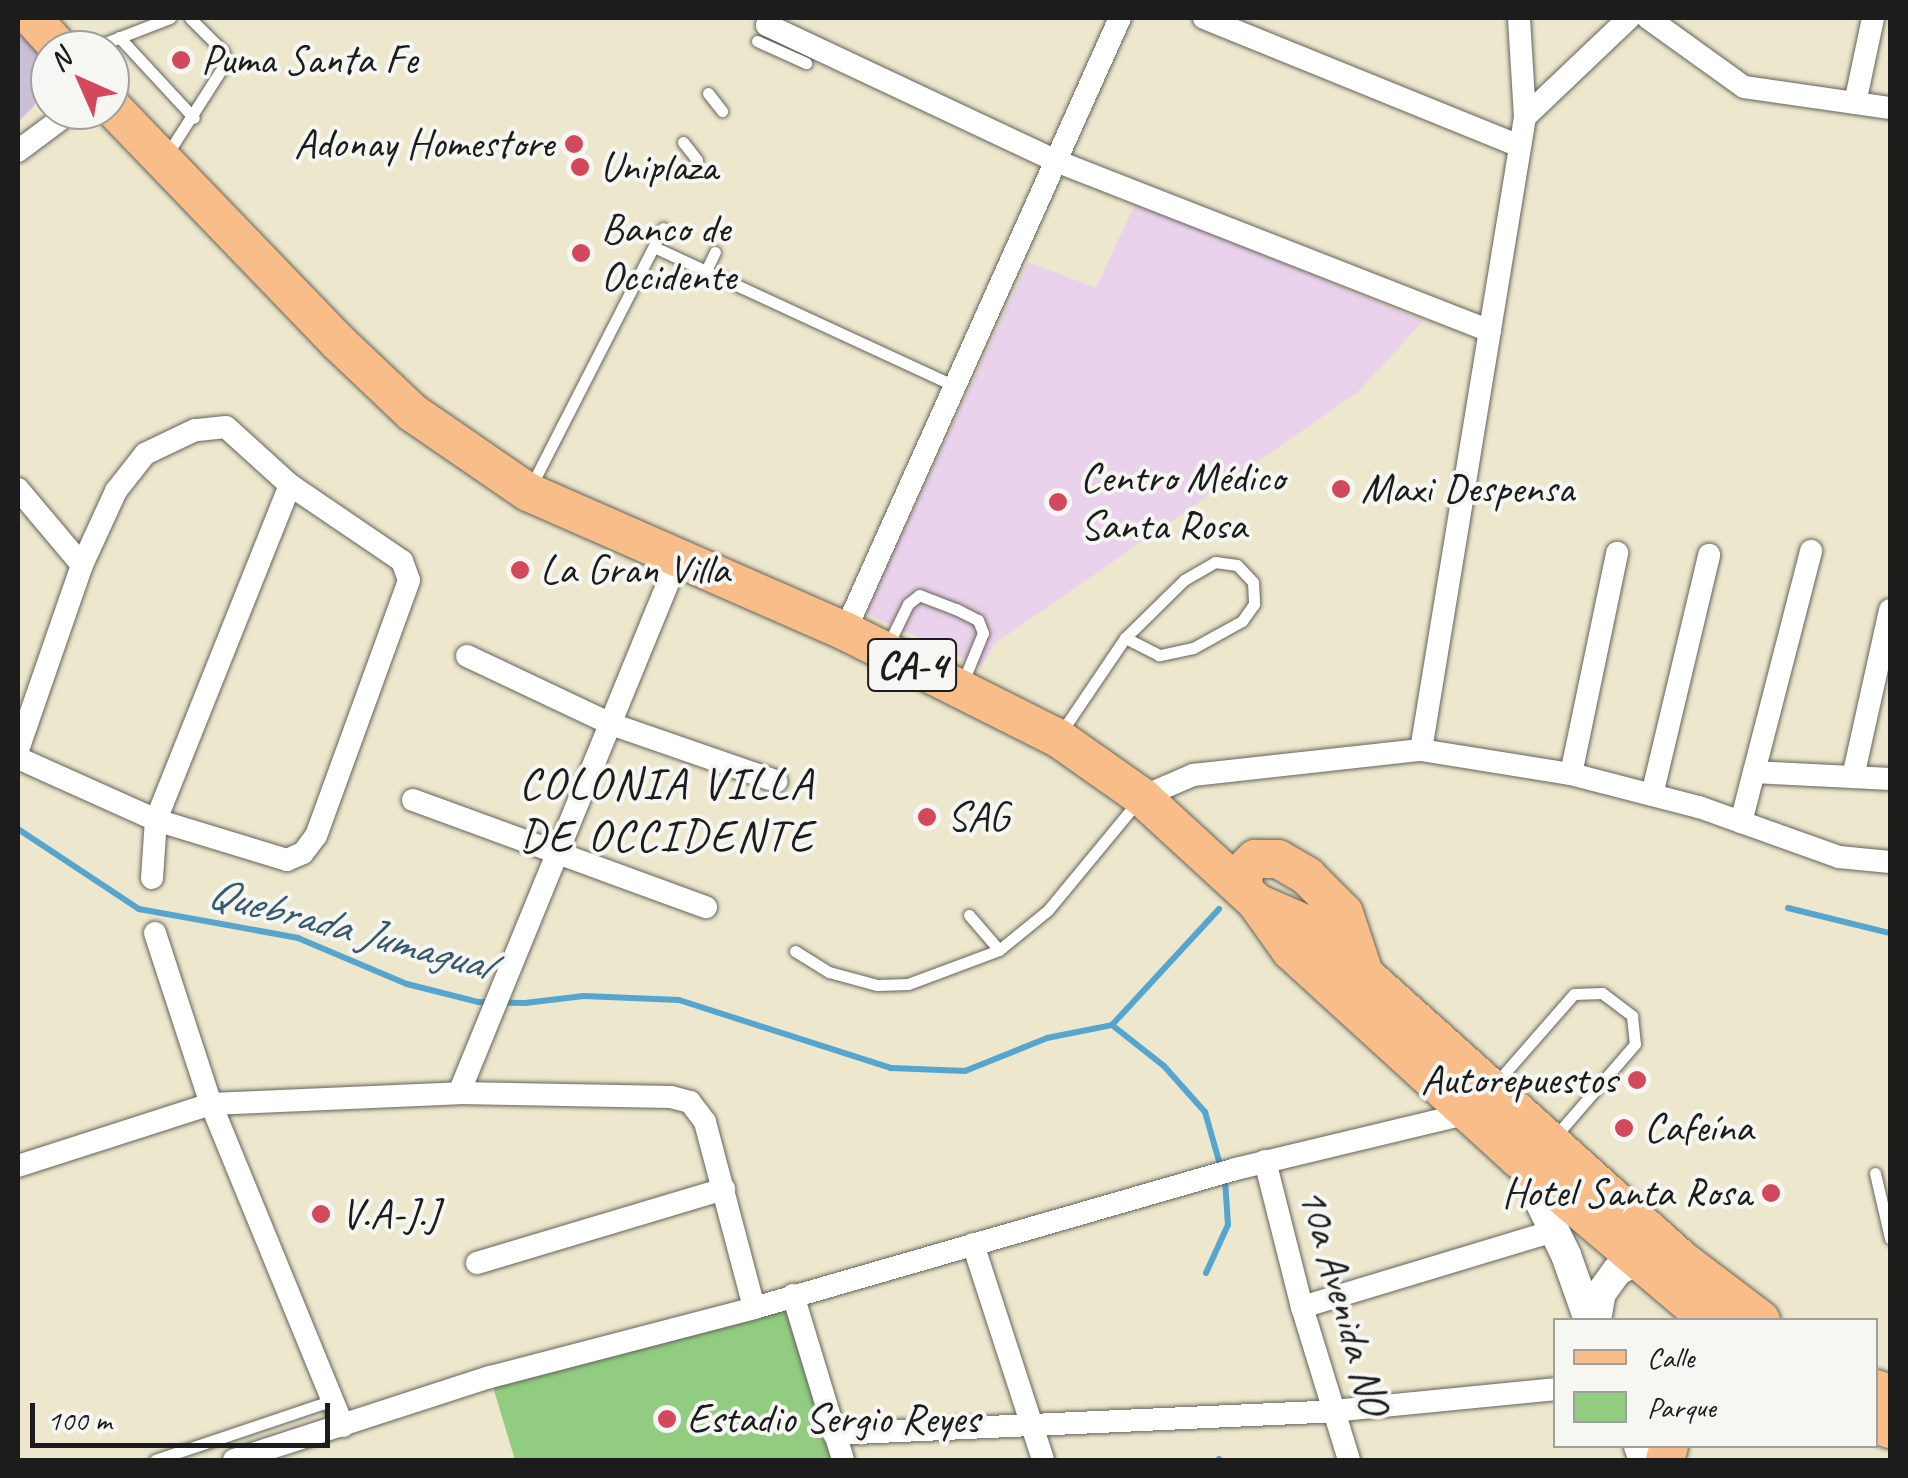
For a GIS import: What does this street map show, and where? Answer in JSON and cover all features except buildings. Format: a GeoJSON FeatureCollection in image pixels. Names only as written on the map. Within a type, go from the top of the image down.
{"type":"FeatureCollection","features":[{"type":"Feature","properties":{"kind":"main road","name":"CA-4"},"geometry":{"type":"LineString","coordinates":[[130,125],[337,341],[413,413],[528,492],[845,631],[1058,738],[1142,797],[1250,896],[1291,951],[1480,1101],[1534,1150],[1638,1259],[1709,1311],[1749,1318]]}},
{"type":"Feature","properties":{"kind":"main road","name":"CA-4"},"geometry":{"type":"LineString","coordinates":[[1250,896],[1312,927],[1365,976],[1480,1101]]}},
{"type":"Feature","properties":{"kind":"main road","name":"CA-4"},"geometry":{"type":"LineString","coordinates":[[1534,1150],[1682,1260],[1709,1311]]}},
{"type":"Feature","properties":{"kind":"street"},"geometry":{"type":"LineString","coordinates":[[771,18],[766,25],[1056,161],[1490,331]]}},
{"type":"Feature","properties":{"kind":"street"},"geometry":{"type":"LineString","coordinates":[[845,631],[1120,18]]}},
{"type":"Feature","properties":{"kind":"street"},"geometry":{"type":"LineString","coordinates":[[1204,18],[1520,146]]}},
{"type":"Feature","properties":{"kind":"street"},"geometry":{"type":"LineString","coordinates":[[1421,750],[1526,117],[1519,18]]}},
{"type":"Feature","properties":{"kind":"street"},"geometry":{"type":"LineString","coordinates":[[1526,117],[1629,18]]}},
{"type":"Feature","properties":{"kind":"street"},"geometry":{"type":"LineString","coordinates":[[1648,18],[1744,87],[1890,108]]}},
{"type":"Feature","properties":{"kind":"street"},"geometry":{"type":"LineString","coordinates":[[1855,103],[1873,18]]}},
{"type":"Feature","properties":{"kind":"street"},"geometry":{"type":"LineString","coordinates":[[18,151],[46,130]]}},
{"type":"Feature","properties":{"kind":"street"},"geometry":{"type":"LineString","coordinates":[[18,750],[82,565],[116,491],[145,454],[196,430],[226,427],[290,485],[402,561],[409,580],[316,836],[304,853],[287,860],[156,820],[18,758]]}},
{"type":"Feature","properties":{"kind":"street"},"geometry":{"type":"LineString","coordinates":[[152,878],[156,820],[290,485]]}},
{"type":"Feature","properties":{"kind":"street"},"geometry":{"type":"LineString","coordinates":[[18,489],[82,565]]}},
{"type":"Feature","properties":{"kind":"street"},"geometry":{"type":"LineString","coordinates":[[1741,822],[1810,551]]}},
{"type":"Feature","properties":{"kind":"street"},"geometry":{"type":"LineString","coordinates":[[1572,774],[1617,553]]}},
{"type":"Feature","properties":{"kind":"street"},"geometry":{"type":"LineString","coordinates":[[1652,795],[1708,555]]}},
{"type":"Feature","properties":{"kind":"street"},"geometry":{"type":"LineString","coordinates":[[459,1093],[679,556]]}},
{"type":"Feature","properties":{"kind":"street"},"geometry":{"type":"LineString","coordinates":[[1853,777],[1890,610]]}},
{"type":"Feature","properties":{"kind":"street"},"geometry":{"type":"LineString","coordinates":[[467,656],[611,724],[776,781]]}},
{"type":"Feature","properties":{"kind":"street"},"geometry":{"type":"LineString","coordinates":[[1142,797],[1193,775],[1421,750],[1572,774],[1741,822],[1839,857],[1890,862]]}},
{"type":"Feature","properties":{"kind":"street"},"geometry":{"type":"LineString","coordinates":[[1754,772],[1890,779]]}},
{"type":"Feature","properties":{"kind":"street"},"geometry":{"type":"LineString","coordinates":[[413,800],[706,907]]}},
{"type":"Feature","properties":{"kind":"street"},"geometry":{"type":"LineString","coordinates":[[155,933],[211,1104],[344,1426]]}},
{"type":"Feature","properties":{"kind":"street"},"geometry":{"type":"LineString","coordinates":[[18,1166],[211,1104],[566,1092],[690,1102],[704,1122],[754,1308]]}},
{"type":"Feature","properties":{"kind":"street"},"geometry":{"type":"LineString","coordinates":[[234,1460],[276,1454],[344,1426],[490,1377],[754,1308],[1480,1101]]}},
{"type":"Feature","properties":{"kind":"street"},"geometry":{"type":"LineString","coordinates":[[1534,1150],[1554,1231],[1591,1318]]}},
{"type":"Feature","properties":{"kind":"street","name":"10a Avenida NO"},"geometry":{"type":"LineString","coordinates":[[1265,1162],[1302,1307],[1349,1460]]}},
{"type":"Feature","properties":{"kind":"street"},"geometry":{"type":"LineString","coordinates":[[476,1263],[724,1189]]}},
{"type":"Feature","properties":{"kind":"street"},"geometry":{"type":"LineString","coordinates":[[1302,1307],[1554,1231]]}},
{"type":"Feature","properties":{"kind":"street"},"geometry":{"type":"LineString","coordinates":[[973,1244],[1044,1460]]}},
{"type":"Feature","properties":{"kind":"street"},"geometry":{"type":"LineString","coordinates":[[1593,1318],[1601,1293],[1617,1271],[1638,1259],[1682,1260]]}},
{"type":"Feature","properties":{"kind":"street"},"geometry":{"type":"LineString","coordinates":[[793,1294],[843,1460]]}},
{"type":"Feature","properties":{"kind":"street"},"geometry":{"type":"LineString","coordinates":[[834,1434],[1332,1410],[1553,1389]]}},
{"type":"Feature","properties":{"kind":"lane"},"geometry":{"type":"LineString","coordinates":[[130,33],[170,18]]}},
{"type":"Feature","properties":{"kind":"lane"},"geometry":{"type":"LineString","coordinates":[[164,160],[226,62],[223,51],[190,18]]}},
{"type":"Feature","properties":{"kind":"lane"},"geometry":{"type":"LineString","coordinates":[[757,41],[806,63]]}},
{"type":"Feature","properties":{"kind":"lane"},"geometry":{"type":"LineString","coordinates":[[130,49],[194,118]]}},
{"type":"Feature","properties":{"kind":"lane"},"geometry":{"type":"LineString","coordinates":[[708,92],[722,111]]}},
{"type":"Feature","properties":{"kind":"lane"},"geometry":{"type":"LineString","coordinates":[[683,142],[698,160]]}},
{"type":"Feature","properties":{"kind":"lane"},"geometry":{"type":"LineString","coordinates":[[528,492],[663,228]]}},
{"type":"Feature","properties":{"kind":"lane"},"geometry":{"type":"LineString","coordinates":[[654,247],[955,386]]}},
{"type":"Feature","properties":{"kind":"lane"},"geometry":{"type":"LineString","coordinates":[[706,271],[715,252]]}},
{"type":"Feature","properties":{"kind":"lane"},"geometry":{"type":"LineString","coordinates":[[1058,738],[1125,638],[1184,580],[1215,562],[1237,565],[1252,582],[1254,604],[1242,621],[1193,648],[1159,655],[1125,638]]}},
{"type":"Feature","properties":{"kind":"lane"},"geometry":{"type":"LineString","coordinates":[[885,651],[908,604],[919,595],[978,620],[983,633],[960,689]]}},
{"type":"Feature","properties":{"kind":"lane"},"geometry":{"type":"LineString","coordinates":[[795,950],[828,972],[877,985],[908,984],[999,950],[1048,910],[1142,797]]}},
{"type":"Feature","properties":{"kind":"lane"},"geometry":{"type":"LineString","coordinates":[[969,915],[999,950]]}},
{"type":"Feature","properties":{"kind":"lane"},"geometry":{"type":"LineString","coordinates":[[1480,1101],[1574,994],[1602,993],[1632,1016],[1634,1044],[1534,1150]]}},
{"type":"Feature","properties":{"kind":"lane"},"geometry":{"type":"LineString","coordinates":[[1874,1173],[1890,1238]]}},
{"type":"Feature","properties":{"kind":"lane"},"geometry":{"type":"LineString","coordinates":[[155,1460],[334,1400]]}},
{"type":"Feature","properties":{"kind":"shaded area"},"geometry":{"type":"Polygon","coordinates":[[[18,25],[30,39],[30,110],[18,122],[18,25]]]}},
{"type":"Feature","properties":{"kind":"shaded area","name":"Centro Médico Santa Rosa"},"geometry":{"type":"Polygon","coordinates":[[[1136,202],[1423,321],[1358,392],[994,644],[981,667],[866,613],[1028,262],[1096,288],[1136,202]]]}},
{"type":"Feature","properties":{"kind":"green space","name":"Estadio Sergio Reyes"},"geometry":{"type":"Polygon","coordinates":[[[793,1295],[845,1460],[515,1460],[490,1377],[793,1295]]]}},
{"type":"Feature","properties":{"kind":"waterway","name":"Quebrada Jumagual"},"geometry":{"type":"LineString","coordinates":[[18,829],[139,909],[298,938],[407,984],[478,1002],[525,1003],[584,996],[679,1000],[891,1068],[965,1071],[1047,1038],[1112,1025],[1219,909]]}},
{"type":"Feature","properties":{"kind":"waterway","name":"Quebrada Jumagual"},"geometry":{"type":"LineString","coordinates":[[1788,908],[1890,933]]}},
{"type":"Feature","properties":{"kind":"waterway"},"geometry":{"type":"LineString","coordinates":[[1112,1025],[1164,1066],[1205,1112],[1221,1168]]}},
{"type":"Feature","properties":{"kind":"waterway"},"geometry":{"type":"LineString","coordinates":[[1206,1273],[1228,1225],[1225,1180]]}},
{"type":"Feature","properties":{"kind":"place","name":"Puma Santa Fe"},"geometry":{"type":"Point","coordinates":[181,60]}},
{"type":"Feature","properties":{"kind":"place","name":"Adonay Homestore"},"geometry":{"type":"Point","coordinates":[574,144]}},
{"type":"Feature","properties":{"kind":"place","name":"Uniplaza"},"geometry":{"type":"Point","coordinates":[580,167]}},
{"type":"Feature","properties":{"kind":"place","name":"Banco de Occidente"},"geometry":{"type":"Point","coordinates":[581,253]}},
{"type":"Feature","properties":{"kind":"place","name":"Maxi Despensa"},"geometry":{"type":"Point","coordinates":[1341,489]}},
{"type":"Feature","properties":{"kind":"place","name":"Centro Médico Santa Rosa"},"geometry":{"type":"Point","coordinates":[1058,502]}},
{"type":"Feature","properties":{"kind":"place","name":"La Gran Villa"},"geometry":{"type":"Point","coordinates":[520,570]}},
{"type":"Feature","properties":{"kind":"place","name":"SAG"},"geometry":{"type":"Point","coordinates":[927,817]}},
{"type":"Feature","properties":{"kind":"place","name":"Autorepuestos"},"geometry":{"type":"Point","coordinates":[1637,1080]}},
{"type":"Feature","properties":{"kind":"place","name":"Cafeína"},"geometry":{"type":"Point","coordinates":[1624,1128]}},
{"type":"Feature","properties":{"kind":"place","name":"Hotel Santa Rosa"},"geometry":{"type":"Point","coordinates":[1771,1193]}},
{"type":"Feature","properties":{"kind":"place","name":"V.A-J.J"},"geometry":{"type":"Point","coordinates":[321,1214]}},
{"type":"Feature","properties":{"kind":"place","name":"Estadio Sergio Reyes"},"geometry":{"type":"Point","coordinates":[667,1419]}},
{"type":"Feature","properties":{"kind":"district","name":"COLONIA VILLA DE OCCIDENTE"},"geometry":{"type":"Point","coordinates":[667,810]}}]}
